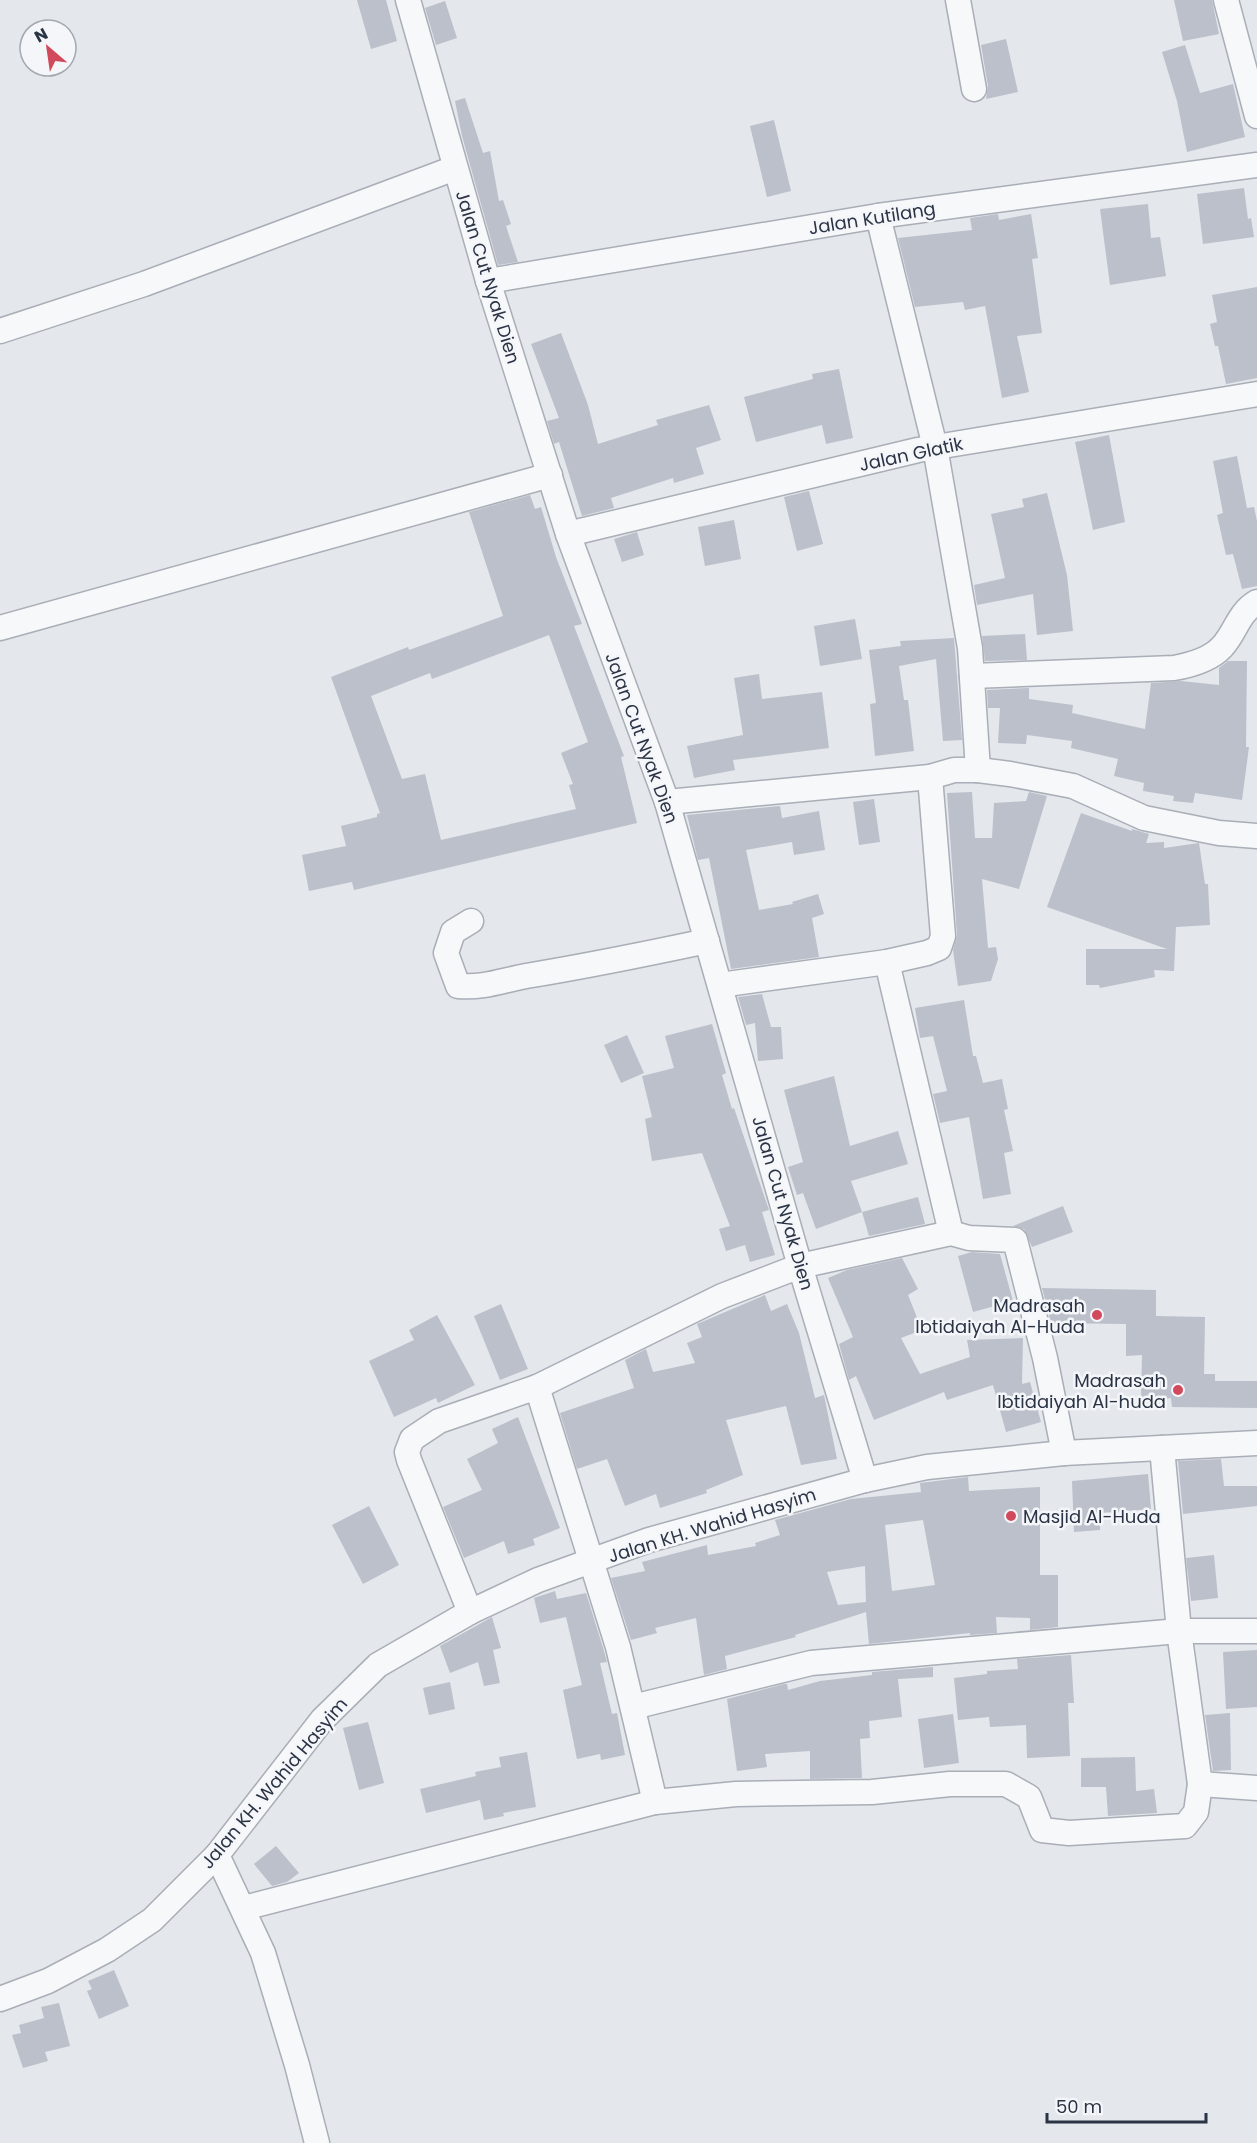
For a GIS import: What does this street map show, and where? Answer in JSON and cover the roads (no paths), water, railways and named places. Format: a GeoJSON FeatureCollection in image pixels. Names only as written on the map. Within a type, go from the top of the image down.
{"type":"FeatureCollection","features":[{"type":"Feature","properties":{"kind":"street","name":"Jalan Cut Nyak Dien"},"geometry":{"type":"LineString","coordinates":[[408,0],[488,281],[568,534],[667,801],[800,1266],[865,1480]]}},
{"type":"Feature","properties":{"kind":"street"},"geometry":{"type":"LineString","coordinates":[[958,0],[974,89]]}},
{"type":"Feature","properties":{"kind":"street"},"geometry":{"type":"LineString","coordinates":[[1226,0],[1257,116]]}},
{"type":"Feature","properties":{"kind":"street","name":"Jalan Kutilang"},"geometry":{"type":"LineString","coordinates":[[488,281],[878,216],[1257,165]]}},
{"type":"Feature","properties":{"kind":"street"},"geometry":{"type":"LineString","coordinates":[[0,331],[144,284],[455,168]]}},
{"type":"Feature","properties":{"kind":"street"},"geometry":{"type":"LineString","coordinates":[[878,216],[935,447],[970,648],[978,770]]}},
{"type":"Feature","properties":{"kind":"street","name":"Jalan Glatik"},"geometry":{"type":"LineString","coordinates":[[568,534],[935,447],[1257,394]]}},
{"type":"Feature","properties":{"kind":"street"},"geometry":{"type":"LineString","coordinates":[[0,628],[550,475]]}},
{"type":"Feature","properties":{"kind":"street"},"geometry":{"type":"LineString","coordinates":[[972,676],[1174,668],[1189,665],[1222,647],[1246,608],[1257,602]]}},
{"type":"Feature","properties":{"kind":"street"},"geometry":{"type":"LineString","coordinates":[[667,801],[930,777],[954,770],[978,770],[1073,786],[1143,818],[1219,833],[1257,836]]}},
{"type":"Feature","properties":{"kind":"street"},"geometry":{"type":"LineString","coordinates":[[720,985],[886,962],[927,954],[939,948],[943,936],[930,777]]}},
{"type":"Feature","properties":{"kind":"street"},"geometry":{"type":"LineString","coordinates":[[471,921],[453,932],[446,953],[458,986],[480,987],[523,977],[596,966],[707,940]]}},
{"type":"Feature","properties":{"kind":"street"},"geometry":{"type":"LineString","coordinates":[[886,962],[951,1233]]}},
{"type":"Feature","properties":{"kind":"street"},"geometry":{"type":"LineString","coordinates":[[470,1612],[409,1460],[409,1446],[419,1432],[439,1421],[537,1387],[722,1296],[800,1266],[951,1233],[969,1238],[1012,1238],[1016,1242],[1045,1358],[1064,1453]]}},
{"type":"Feature","properties":{"kind":"street"},"geometry":{"type":"LineString","coordinates":[[537,1387],[618,1647],[655,1802]]}},
{"type":"Feature","properties":{"kind":"street","name":"Jalan KH. Wahid Hasyim"},"geometry":{"type":"LineString","coordinates":[[0,2000],[48,1981],[108,1950],[152,1920],[217,1855],[322,1720],[378,1665],[470,1612],[538,1580],[649,1540],[865,1480],[927,1467],[1064,1453],[1257,1443]]}},
{"type":"Feature","properties":{"kind":"street"},"geometry":{"type":"LineString","coordinates":[[244,1908],[655,1802],[736,1794],[872,1792],[950,1784],[1006,1784],[1029,1797],[1042,1830],[1069,1833],[1185,1826],[1196,1812],[1200,1784],[1179,1631],[1162,1448]]}},
{"type":"Feature","properties":{"kind":"street"},"geometry":{"type":"LineString","coordinates":[[633,1707],[811,1663],[998,1644],[1179,1631],[1257,1630]]}},
{"type":"Feature","properties":{"kind":"street"},"geometry":{"type":"LineString","coordinates":[[1200,1784],[1257,1788]]}},
{"type":"Feature","properties":{"kind":"street"},"geometry":{"type":"LineString","coordinates":[[217,1855],[244,1908],[263,1953],[297,2065],[317,2143]]}},
{"type":"Feature","properties":{"kind":"place","name":"Madrasah Ibtidaiyah Al-Huda"},"geometry":{"type":"Point","coordinates":[1097,1315]}},
{"type":"Feature","properties":{"kind":"place","name":"Madrasah Ibtidaiyah Al-huda"},"geometry":{"type":"Point","coordinates":[1178,1390]}},
{"type":"Feature","properties":{"kind":"place","name":"Masjid Al-Huda"},"geometry":{"type":"Point","coordinates":[1011,1516]}}]}
